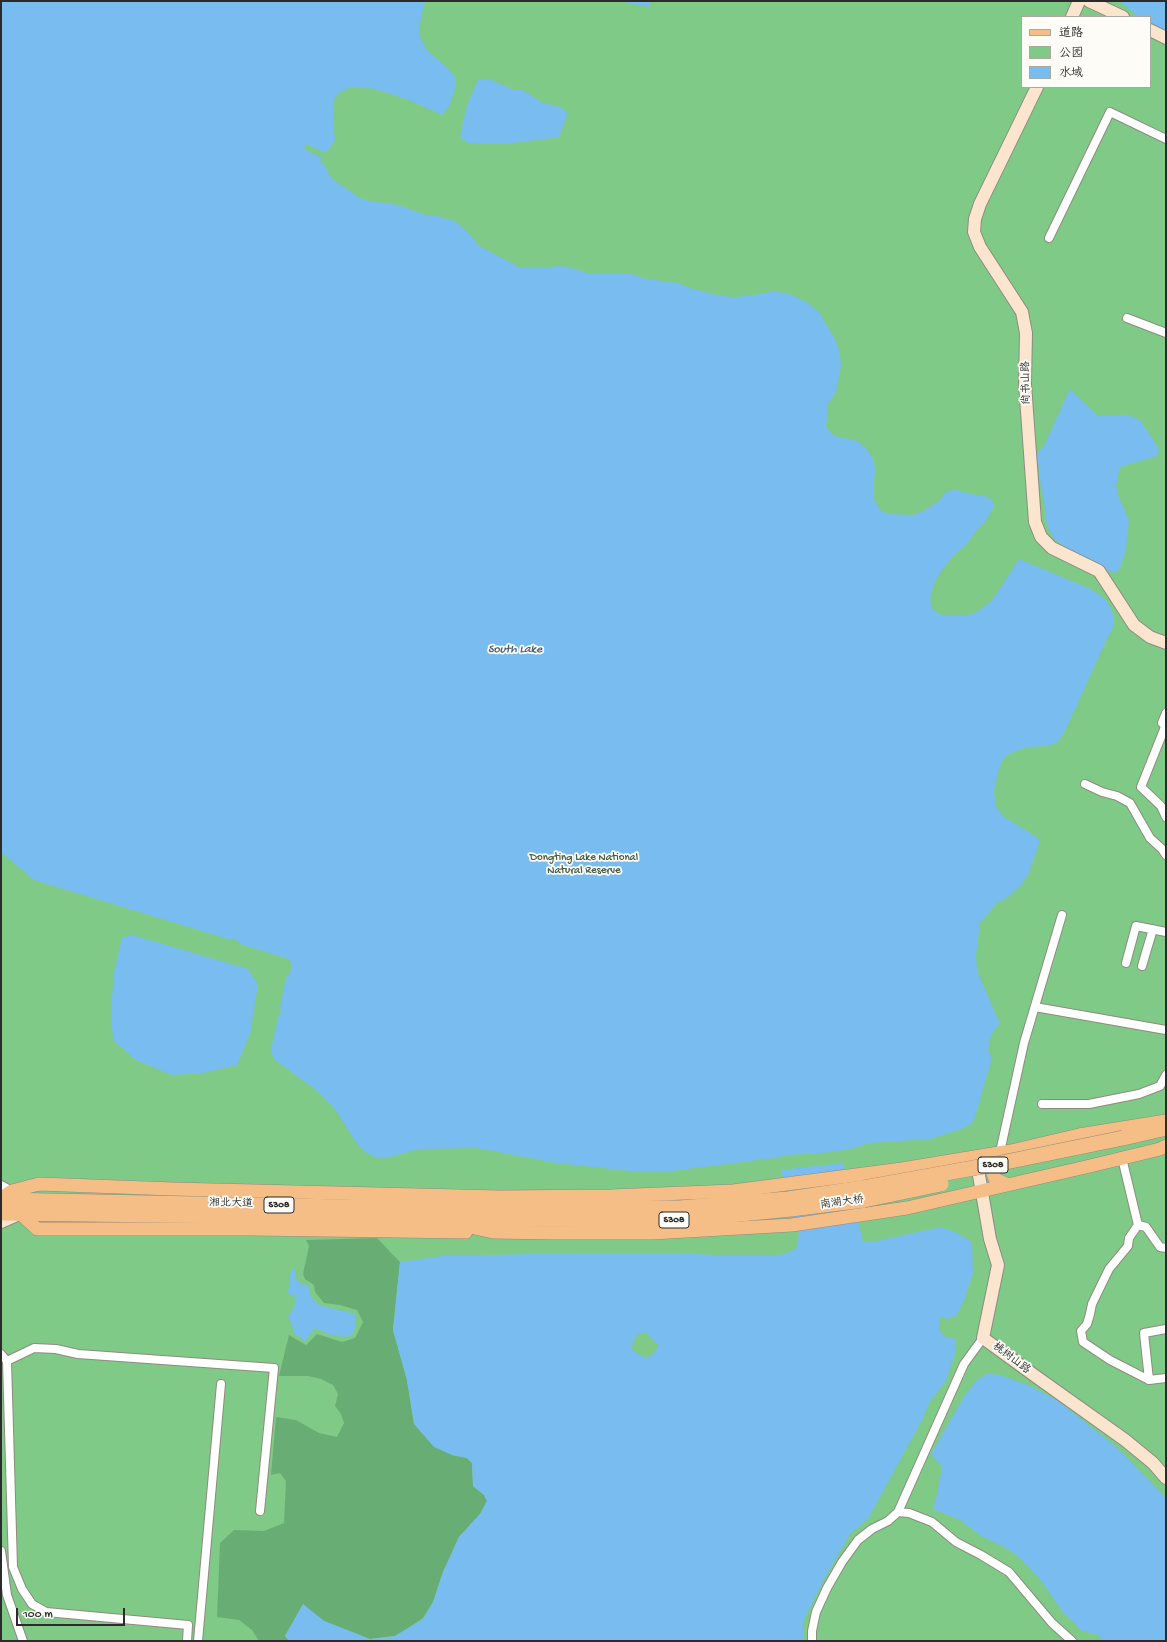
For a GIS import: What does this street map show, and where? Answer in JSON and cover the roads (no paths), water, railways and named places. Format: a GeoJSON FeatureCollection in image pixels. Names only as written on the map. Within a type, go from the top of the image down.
{"type":"FeatureCollection","features":[{"type":"Feature","properties":{"kind":"highway","name":"S308"},"geometry":{"type":"LineString","coordinates":[[1122,1148],[1166,1128]]}},
{"type":"Feature","properties":{"kind":"highway","name":"S308"},"geometry":{"type":"LineString","coordinates":[[1122,1148],[1166,1138]]}},
{"type":"Feature","properties":{"kind":"highway","name":"南湖大桥"},"geometry":{"type":"LineString","coordinates":[[557,1215],[679,1220],[791,1209],[864,1200],[1122,1148]]}},
{"type":"Feature","properties":{"kind":"highway","name":"湘北大道"},"geometry":{"type":"LineString","coordinates":[[4,1193],[35,1200],[343,1207],[449,1202],[488,1214]]}},
{"type":"Feature","properties":{"kind":"highway","name":"湘北大道"},"geometry":{"type":"LineString","coordinates":[[1,1213],[429,1225],[488,1214],[557,1215]]}},
{"type":"Feature","properties":{"kind":"main road"},"geometry":{"type":"LineString","coordinates":[[429,1225],[460,1224],[488,1214],[557,1215],[902,1169],[1000,1152],[1079,1135],[1166,1121]]}},
{"type":"Feature","properties":{"kind":"main road"},"geometry":{"type":"LineString","coordinates":[[557,1215],[652,1233],[792,1225],[906,1208],[1008,1185],[1122,1148],[1160,1149],[1166,1146]]}},
{"type":"Feature","properties":{"kind":"main road"},"geometry":{"type":"LineString","coordinates":[[1000,1152],[994,1161],[992,1171],[996,1179],[1008,1185]]}},
{"type":"Feature","properties":{"kind":"main road"},"geometry":{"type":"LineString","coordinates":[[4,1193],[39,1184],[173,1189],[470,1202],[488,1214]]}},
{"type":"Feature","properties":{"kind":"street"},"geometry":{"type":"LineString","coordinates":[[1072,16],[1080,1]]}},
{"type":"Feature","properties":{"kind":"street"},"geometry":{"type":"LineString","coordinates":[[1090,1],[1121,16]]}},
{"type":"Feature","properties":{"kind":"street"},"geometry":{"type":"LineString","coordinates":[[1151,30],[1166,38]]}},
{"type":"Feature","properties":{"kind":"street","name":"尚书山路"},"geometry":{"type":"LineString","coordinates":[[1037,88],[980,204],[975,219],[974,232],[980,247],[1022,312],[1026,333],[1025,384],[1035,522],[1041,537],[1052,548],[1099,571],[1134,625],[1150,637],[1166,643]]}},
{"type":"Feature","properties":{"kind":"street"},"geometry":{"type":"LineString","coordinates":[[1050,238],[1110,112],[1166,139]]}},
{"type":"Feature","properties":{"kind":"street"},"geometry":{"type":"LineString","coordinates":[[1127,318],[1166,333]]}},
{"type":"Feature","properties":{"kind":"street"},"geometry":{"type":"LineString","coordinates":[[1166,713],[1162,723],[1166,727],[1141,787],[1161,806],[1166,817]]}},
{"type":"Feature","properties":{"kind":"street"},"geometry":{"type":"LineString","coordinates":[[1085,784],[1102,792],[1117,796],[1130,803],[1150,838],[1166,855]]}},
{"type":"Feature","properties":{"kind":"street"},"geometry":{"type":"LineString","coordinates":[[1000,1152],[1024,1043],[1062,915]]}},
{"type":"Feature","properties":{"kind":"street"},"geometry":{"type":"LineString","coordinates":[[1126,963],[1136,926],[1166,932]]}},
{"type":"Feature","properties":{"kind":"street"},"geometry":{"type":"LineString","coordinates":[[1142,966],[1153,929]]}},
{"type":"Feature","properties":{"kind":"street"},"geometry":{"type":"LineString","coordinates":[[1035,1007],[1166,1030]]}},
{"type":"Feature","properties":{"kind":"street"},"geometry":{"type":"LineString","coordinates":[[1042,1104],[1089,1104],[1139,1094],[1160,1086],[1166,1075]]}},
{"type":"Feature","properties":{"kind":"street"},"geometry":{"type":"LineString","coordinates":[[1122,1148],[1138,1225],[1129,1238],[1128,1246],[1109,1269],[1092,1304],[1087,1324],[1081,1331],[1083,1342],[1094,1350],[1149,1380],[1166,1378]]}},
{"type":"Feature","properties":{"kind":"street","name":"桃树山路"},"geometry":{"type":"LineString","coordinates":[[976,1156],[990,1239],[998,1265],[983,1338],[1125,1440],[1153,1464],[1166,1478]]}},
{"type":"Feature","properties":{"kind":"street"},"geometry":{"type":"LineString","coordinates":[[1,1222],[20,1213]]}},
{"type":"Feature","properties":{"kind":"street"},"geometry":{"type":"LineString","coordinates":[[1138,1225],[1146,1227],[1160,1247],[1166,1248]]}},
{"type":"Feature","properties":{"kind":"street"},"geometry":{"type":"LineString","coordinates":[[1149,1380],[1144,1332],[1166,1329]]}},
{"type":"Feature","properties":{"kind":"street"},"geometry":{"type":"LineString","coordinates":[[812,1641],[812,1631],[816,1612],[842,1562],[858,1540],[872,1529],[888,1521],[898,1512],[964,1364],[983,1338]]}},
{"type":"Feature","properties":{"kind":"street"},"geometry":{"type":"LineString","coordinates":[[7,1361],[34,1348],[56,1349],[78,1354],[274,1368],[260,1511]]}},
{"type":"Feature","properties":{"kind":"street"},"geometry":{"type":"LineString","coordinates":[[1,1354],[7,1361],[4,1398],[13,1567],[22,1589],[32,1604],[46,1612],[188,1625],[187,1641]]}},
{"type":"Feature","properties":{"kind":"street"},"geometry":{"type":"LineString","coordinates":[[198,1641],[221,1384]]}},
{"type":"Feature","properties":{"kind":"street"},"geometry":{"type":"LineString","coordinates":[[1153,1464],[1166,1467]]}},
{"type":"Feature","properties":{"kind":"street"},"geometry":{"type":"LineString","coordinates":[[898,1512],[932,1522],[956,1542],[1009,1572],[1052,1623],[1072,1641]]}},
{"type":"Feature","properties":{"kind":"street"},"geometry":{"type":"LineString","coordinates":[[1,1551],[7,1595],[23,1641]]}},
{"type":"Feature","properties":{"kind":"water","name":"South Lake"},"geometry":{"type":"Polygon","coordinates":[[[1,1],[425,1],[419,27],[420,37],[427,50],[455,77],[456,86],[449,106],[442,115],[409,100],[375,89],[351,87],[340,92],[334,100],[333,120],[335,140],[326,153],[306,144],[304,149],[322,158],[320,162],[326,167],[329,175],[335,181],[360,198],[372,202],[389,203],[428,216],[437,216],[454,221],[468,232],[479,246],[519,267],[542,268],[559,266],[569,267],[590,274],[632,274],[647,279],[678,283],[690,288],[720,296],[736,297],[774,291],[792,295],[806,302],[819,312],[835,339],[840,353],[841,366],[836,392],[828,404],[826,427],[832,434],[841,438],[859,442],[866,448],[873,459],[875,469],[873,497],[880,510],[888,514],[912,515],[922,512],[939,501],[947,491],[957,490],[984,496],[992,500],[994,507],[985,522],[966,545],[952,557],[934,583],[930,599],[933,610],[944,616],[968,615],[979,611],[991,601],[1019,559],[1088,588],[1097,593],[1107,602],[1112,610],[1114,620],[1113,628],[1065,731],[1058,742],[1049,746],[1027,747],[1009,754],[1003,759],[998,773],[994,791],[996,807],[1004,817],[1035,836],[1040,841],[1028,875],[1022,884],[1008,897],[997,903],[980,923],[976,955],[977,971],[1000,1024],[994,1030],[990,1039],[988,1050],[992,1058],[975,1117],[971,1124],[964,1128],[930,1139],[870,1143],[833,1152],[789,1155],[672,1171],[639,1172],[557,1163],[477,1148],[419,1149],[386,1158],[374,1157],[364,1151],[355,1141],[335,1109],[316,1090],[275,1060],[272,1054],[272,1045],[278,1018],[281,1012],[280,1007],[286,978],[290,973],[292,965],[289,959],[240,944],[236,939],[228,939],[34,880],[2,853],[1,1]]]}},
{"type":"Feature","properties":{"kind":"water"},"geometry":{"type":"Polygon","coordinates":[[[620,1],[650,1],[649,7],[620,1]]]}},
{"type":"Feature","properties":{"kind":"water"},"geometry":{"type":"Polygon","coordinates":[[[1119,1],[1166,1],[1166,34],[1151,25],[1151,16],[1138,16],[1119,1]]]}},
{"type":"Feature","properties":{"kind":"water"},"geometry":{"type":"Polygon","coordinates":[[[489,79],[514,90],[521,89],[543,103],[560,107],[568,113],[559,137],[506,144],[468,143],[460,137],[467,105],[478,80],[489,79]]]}},
{"type":"Feature","properties":{"kind":"water"},"geometry":{"type":"Polygon","coordinates":[[[1070,389],[1098,416],[1128,415],[1140,420],[1159,449],[1157,456],[1120,467],[1116,486],[1119,498],[1129,520],[1126,550],[1119,570],[1115,573],[1102,568],[1067,548],[1054,539],[1048,528],[1037,454],[1044,446],[1070,389]]]}},
{"type":"Feature","properties":{"kind":"water"},"geometry":{"type":"Polygon","coordinates":[[[132,935],[248,969],[258,985],[250,1034],[237,1065],[203,1073],[172,1075],[136,1060],[113,1040],[111,1012],[114,972],[122,938],[132,935]]]}},
{"type":"Feature","properties":{"kind":"water"},"geometry":{"type":"Polygon","coordinates":[[[843,1163],[863,1241],[877,1241],[941,1227],[957,1233],[972,1242],[973,1273],[965,1298],[957,1315],[948,1319],[940,1317],[939,1331],[946,1337],[955,1339],[956,1350],[946,1381],[930,1401],[922,1420],[868,1519],[850,1534],[822,1583],[803,1622],[804,1641],[289,1641],[285,1636],[303,1604],[324,1621],[370,1639],[395,1636],[423,1619],[433,1602],[443,1572],[459,1537],[480,1514],[487,1501],[484,1495],[473,1486],[472,1463],[467,1458],[452,1455],[434,1447],[414,1424],[407,1380],[393,1330],[400,1262],[442,1256],[580,1253],[678,1253],[730,1256],[781,1255],[796,1249],[799,1235],[781,1170],[843,1163]],[[646,1332],[638,1334],[633,1341],[632,1349],[639,1355],[648,1358],[654,1353],[659,1345],[646,1332]]]}},
{"type":"Feature","properties":{"kind":"water"},"geometry":{"type":"Polygon","coordinates":[[[295,1269],[295,1278],[301,1284],[308,1285],[311,1297],[319,1305],[355,1314],[356,1324],[353,1334],[346,1337],[331,1335],[315,1328],[305,1341],[295,1334],[288,1316],[294,1308],[296,1298],[288,1293],[291,1270],[295,1269]]]}},
{"type":"Feature","properties":{"kind":"water"},"geometry":{"type":"Polygon","coordinates":[[[987,1374],[1000,1375],[1030,1386],[1058,1401],[1114,1445],[1166,1498],[1166,1641],[1103,1641],[1098,1635],[1080,1630],[1074,1622],[1065,1615],[1039,1578],[1019,1557],[1004,1547],[981,1536],[960,1520],[933,1509],[942,1467],[931,1454],[965,1395],[977,1380],[987,1374]]]}},
{"type":"Feature","properties":{"kind":"park label","name":"Dongting Lake National Natural Reserve"},"geometry":{"type":"Point","coordinates":[584,864]}}]}
